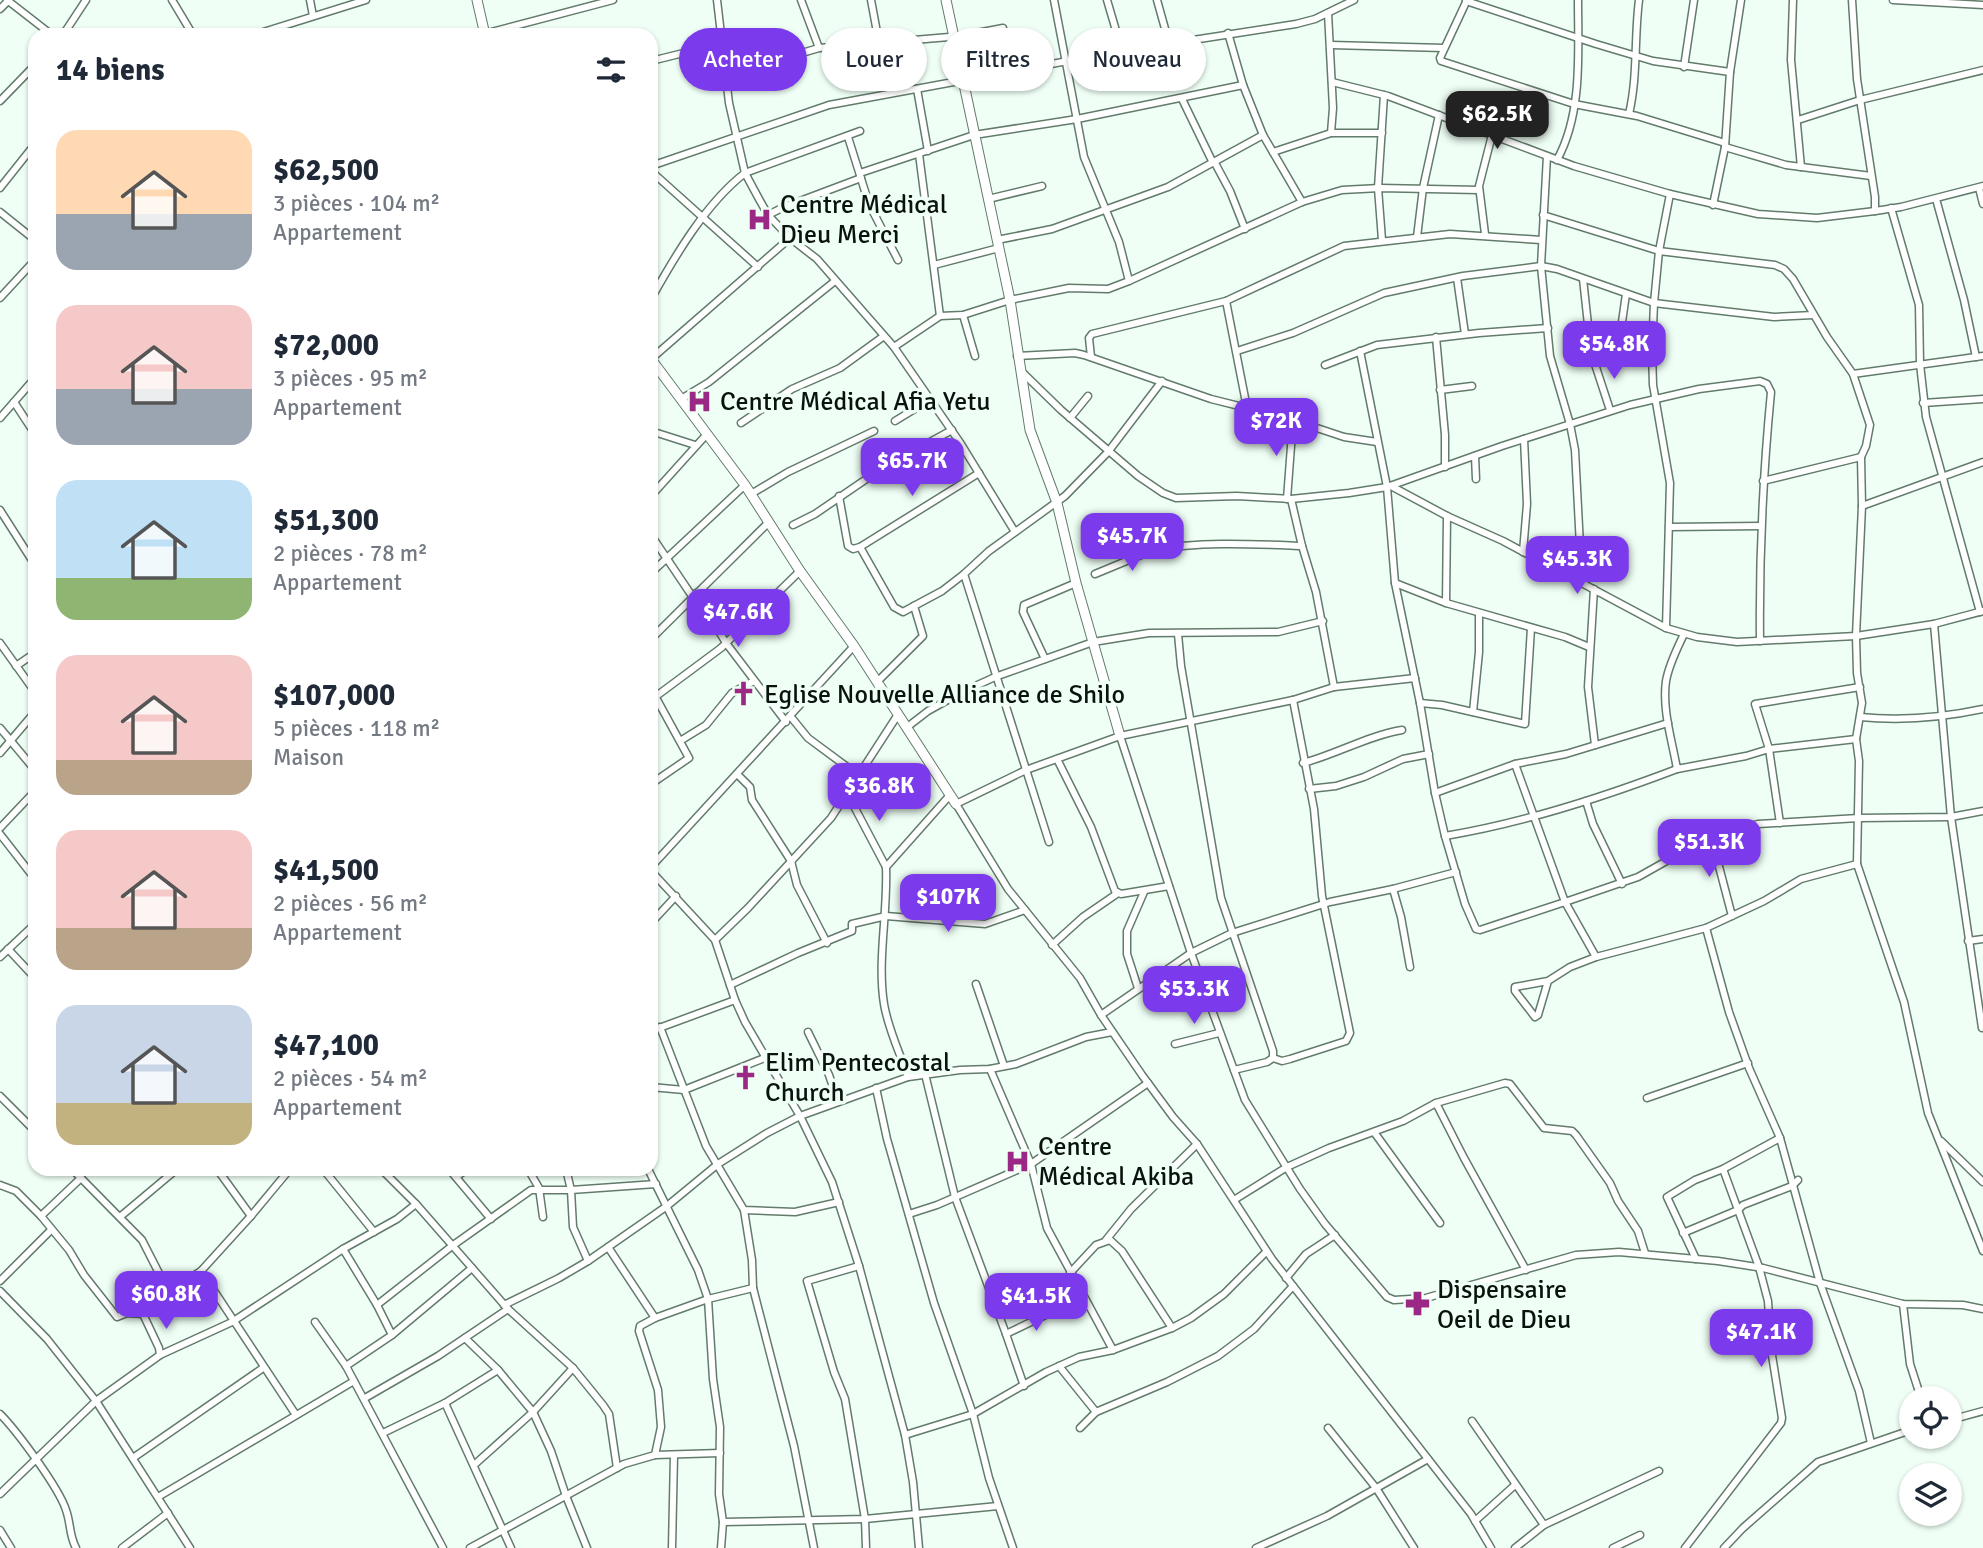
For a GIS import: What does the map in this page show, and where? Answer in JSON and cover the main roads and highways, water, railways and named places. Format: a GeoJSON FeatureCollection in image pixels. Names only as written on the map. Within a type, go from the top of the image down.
{"type":"FeatureCollection","features":[{"type":"Feature","properties":{"kind":"place","name":"Centre Médical Dieu Merci"},"geometry":{"type":"Point","coordinates":[760,219]}},
{"type":"Feature","properties":{"kind":"place","name":"Centre Médical Afia Yetu"},"geometry":{"type":"Point","coordinates":[700,401]}},
{"type":"Feature","properties":{"kind":"place","name":"Eglise Nouvelle Alliance de Shilo"},"geometry":{"type":"Point","coordinates":[744,694]}},
{"type":"Feature","properties":{"kind":"place","name":"Elim Pentecostal Church"},"geometry":{"type":"Point","coordinates":[745,1077]}},
{"type":"Feature","properties":{"kind":"place","name":"Centre Médical Akiba"},"geometry":{"type":"Point","coordinates":[1018,1161]}},
{"type":"Feature","properties":{"kind":"place","name":"Dispensaire Oeil de Dieu"},"geometry":{"type":"Point","coordinates":[1417,1304]}}]}
